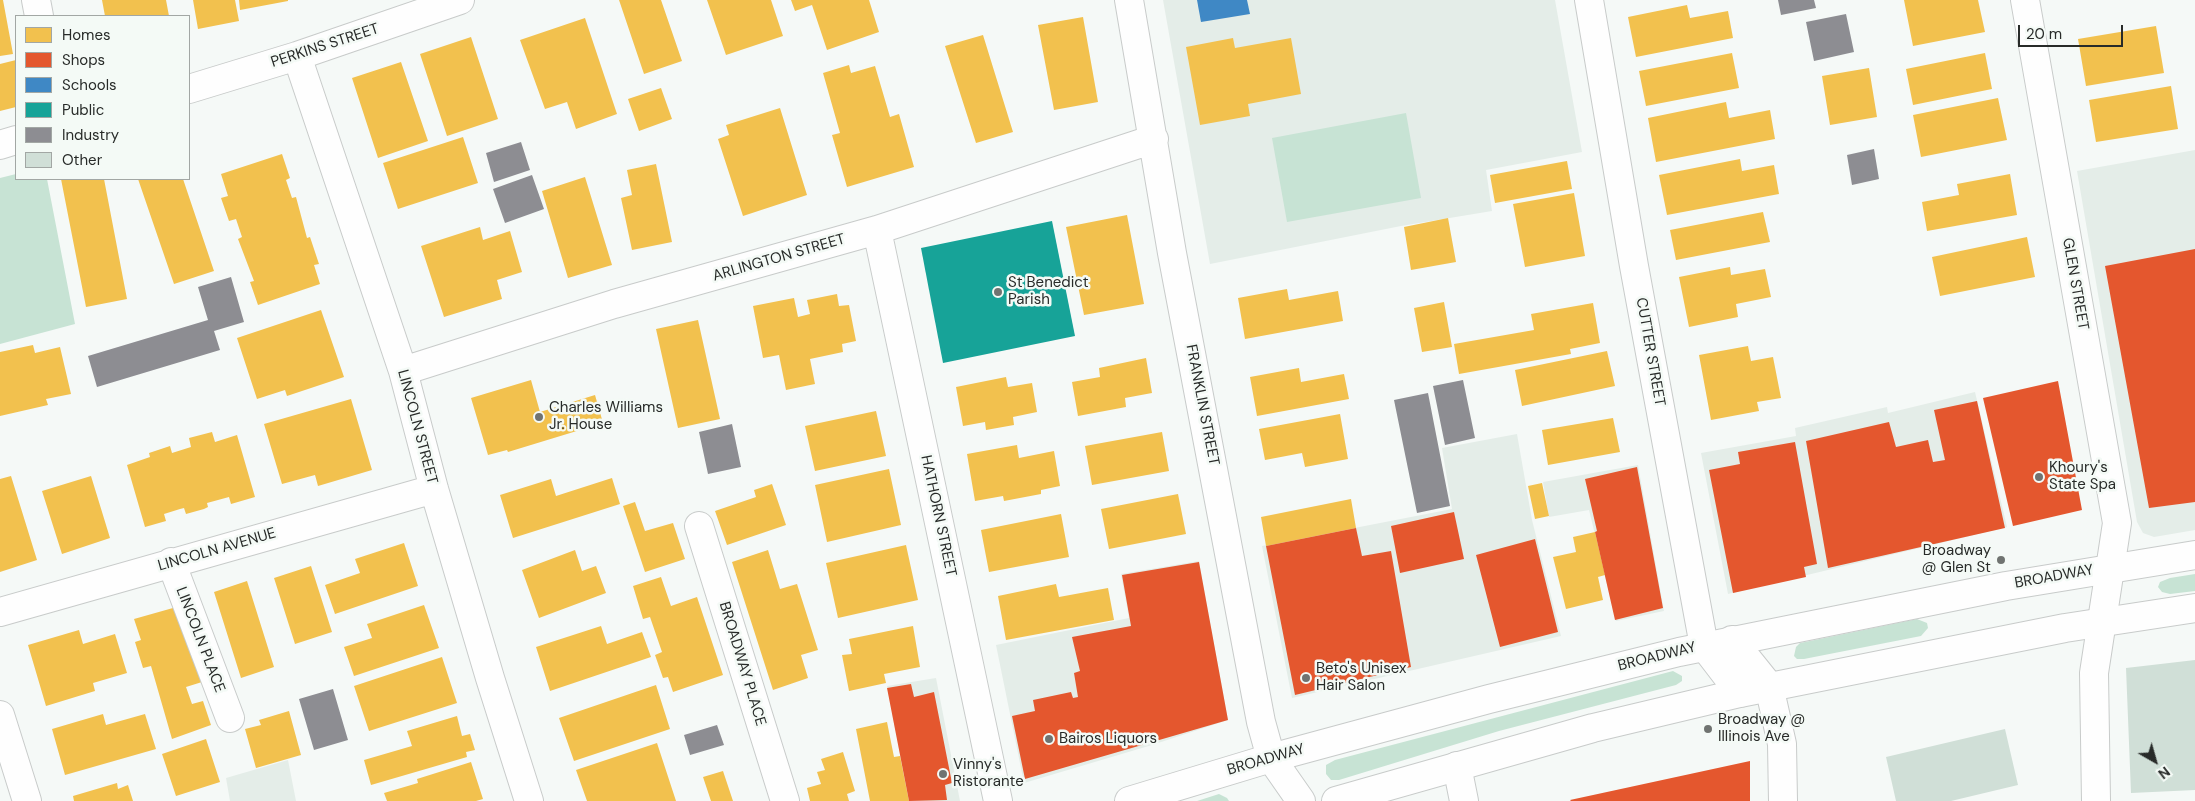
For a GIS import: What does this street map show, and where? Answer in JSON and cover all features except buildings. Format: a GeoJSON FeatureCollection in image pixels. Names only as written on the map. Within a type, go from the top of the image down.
{"type":"FeatureCollection","features":[{"type":"Feature","properties":{"kind":"street"},"geometry":{"type":"LineString","coordinates":[[36,0],[39,15]]}},
{"type":"Feature","properties":{"kind":"street","name":"PERKINS STREET"},"geometry":{"type":"LineString","coordinates":[[190,89],[298,56],[433,4],[460,0]]}},
{"type":"Feature","properties":{"kind":"street","name":"FRANKLIN STREET"},"geometry":{"type":"LineString","coordinates":[[1129,0],[1172,253],[1261,722],[1271,758],[1301,801]]}},
{"type":"Feature","properties":{"kind":"street","name":"CUTTER STREET"},"geometry":{"type":"LineString","coordinates":[[1589,0],[1634,266],[1704,646],[1740,693]]}},
{"type":"Feature","properties":{"kind":"street","name":"GLEN STREET"},"geometry":{"type":"LineString","coordinates":[[2025,0],[2117,523],[2094,673],[2096,801]]}},
{"type":"Feature","properties":{"kind":"street","name":"LINCOLN STREET"},"geometry":{"type":"LineString","coordinates":[[298,56],[403,371],[434,489],[529,801]]}},
{"type":"Feature","properties":{"kind":"street","name":"ARLINGTON STREET"},"geometry":{"type":"LineString","coordinates":[[403,371],[614,304],[877,230],[1154,139]]}},
{"type":"Feature","properties":{"kind":"street"},"geometry":{"type":"LineString","coordinates":[[0,145],[15,140]]}},
{"type":"Feature","properties":{"kind":"street","name":"HATHORN STREET"},"geometry":{"type":"LineString","coordinates":[[877,230],[998,801]]}},
{"type":"Feature","properties":{"kind":"street","name":"LINCOLN AVENUE"},"geometry":{"type":"LineString","coordinates":[[0,612],[434,489]]}},
{"type":"Feature","properties":{"kind":"street","name":"BROADWAY PLACE"},"geometry":{"type":"LineString","coordinates":[[699,526],[785,801]]}},
{"type":"Feature","properties":{"kind":"street","name":"BROADWAY"},"geometry":{"type":"LineString","coordinates":[[1129,801],[1271,758],[1489,700],[1704,646],[1989,589],[2195,555]]}},
{"type":"Feature","properties":{"kind":"street","name":"LINCOLN PLACE"},"geometry":{"type":"LineString","coordinates":[[171,562],[230,718]]}},
{"type":"Feature","properties":{"kind":"street"},"geometry":{"type":"LineString","coordinates":[[1336,801],[1592,728],[1769,686],[2101,622],[2195,608]]}},
{"type":"Feature","properties":{"kind":"street"},"geometry":{"type":"LineString","coordinates":[[1732,640],[1769,686],[1782,744],[1783,801]]}},
{"type":"Feature","properties":{"kind":"street"},"geometry":{"type":"LineString","coordinates":[[0,715],[26,801]]}},
{"type":"Feature","properties":{"kind":"street"},"geometry":{"type":"LineString","coordinates":[[1457,766],[1464,801]]}},
{"type":"Feature","properties":{"kind":"shaded area"},"geometry":{"type":"Polygon","coordinates":[[[1163,0],[1555,0],[1582,152],[1486,170],[1492,211],[1401,226],[1210,264],[1163,0]]]}},
{"type":"Feature","properties":{"kind":"shaded area"},"geometry":{"type":"Polygon","coordinates":[[[2195,150],[2195,530],[2154,537],[2143,533],[2137,522],[2077,171],[2195,150]]]}},
{"type":"Feature","properties":{"kind":"shaded area"},"geometry":{"type":"Polygon","coordinates":[[[1975,392],[2007,527],[1728,594],[1701,453],[1796,436],[1795,428],[1887,407],[1888,413],[1975,392]]]}},
{"type":"Feature","properties":{"kind":"shaded area"},"geometry":{"type":"Polygon","coordinates":[[[1517,434],[1532,520],[1561,636],[1292,698],[1262,546],[1452,509],[1442,448],[1517,434]]]}},
{"type":"Feature","properties":{"kind":"shaded area"},"geometry":{"type":"Polygon","coordinates":[[[1638,465],[1664,611],[1616,621],[1589,510],[1549,517],[1543,482],[1638,465]]]}},
{"type":"Feature","properties":{"kind":"shaded area"},"geometry":{"type":"Polygon","coordinates":[[[1199,561],[1228,720],[1024,783],[996,645],[1129,618],[1121,574],[1199,561]]]}},
{"type":"Feature","properties":{"kind":"shaded area"},"geometry":{"type":"Polygon","coordinates":[[[936,678],[960,801],[909,801],[887,686],[936,678]]]}},
{"type":"Feature","properties":{"kind":"shaded area"},"geometry":{"type":"Polygon","coordinates":[[[288,760],[296,801],[230,801],[226,778],[288,760]]]}},
{"type":"Feature","properties":{"kind":"green space"},"geometry":{"type":"Polygon","coordinates":[[[1406,113],[1421,198],[1287,222],[1272,138],[1406,113]]]}},
{"type":"Feature","properties":{"kind":"green space"},"geometry":{"type":"Polygon","coordinates":[[[15,174],[15,180],[47,180],[75,324],[0,344],[0,178],[15,174]]]}},
{"type":"Feature","properties":{"kind":"green space"},"geometry":{"type":"Polygon","coordinates":[[[2195,574],[2195,591],[2170,594],[2162,592],[2158,587],[2160,582],[2170,578],[2195,574]]]}},
{"type":"Feature","properties":{"kind":"green space"},"geometry":{"type":"Polygon","coordinates":[[[1917,619],[1927,623],[1928,628],[1921,636],[1804,659],[1797,659],[1794,656],[1796,647],[1800,643],[1917,619]]]}},
{"type":"Feature","properties":{"kind":"green space"},"geometry":{"type":"Polygon","coordinates":[[[1673,671],[1682,676],[1682,681],[1676,685],[1499,731],[1339,780],[1331,780],[1326,774],[1326,765],[1335,760],[1673,671]]]}},
{"type":"Feature","properties":{"kind":"green space"},"geometry":{"type":"Polygon","coordinates":[[[1219,794],[1229,801],[1197,801],[1219,794]]]}},
{"type":"Feature","properties":{"kind":"place","name":"St Benedict Parish"},"geometry":{"type":"Point","coordinates":[998,292]}},
{"type":"Feature","properties":{"kind":"place","name":"Charles Williams Jr. House"},"geometry":{"type":"Point","coordinates":[539,417]}},
{"type":"Feature","properties":{"kind":"place","name":"Khoury's State Spa"},"geometry":{"type":"Point","coordinates":[2039,477]}},
{"type":"Feature","properties":{"kind":"place","name":"Broadway @ Glen St"},"geometry":{"type":"Point","coordinates":[2001,560]}},
{"type":"Feature","properties":{"kind":"place","name":"Beto's Unisex Hair Salon"},"geometry":{"type":"Point","coordinates":[1306,678]}},
{"type":"Feature","properties":{"kind":"place","name":"Broadway @ Illinois Ave"},"geometry":{"type":"Point","coordinates":[1708,729]}},
{"type":"Feature","properties":{"kind":"place","name":"Bairos Liquors"},"geometry":{"type":"Point","coordinates":[1049,739]}},
{"type":"Feature","properties":{"kind":"place","name":"Vinny's Ristorante"},"geometry":{"type":"Point","coordinates":[943,774]}}]}
